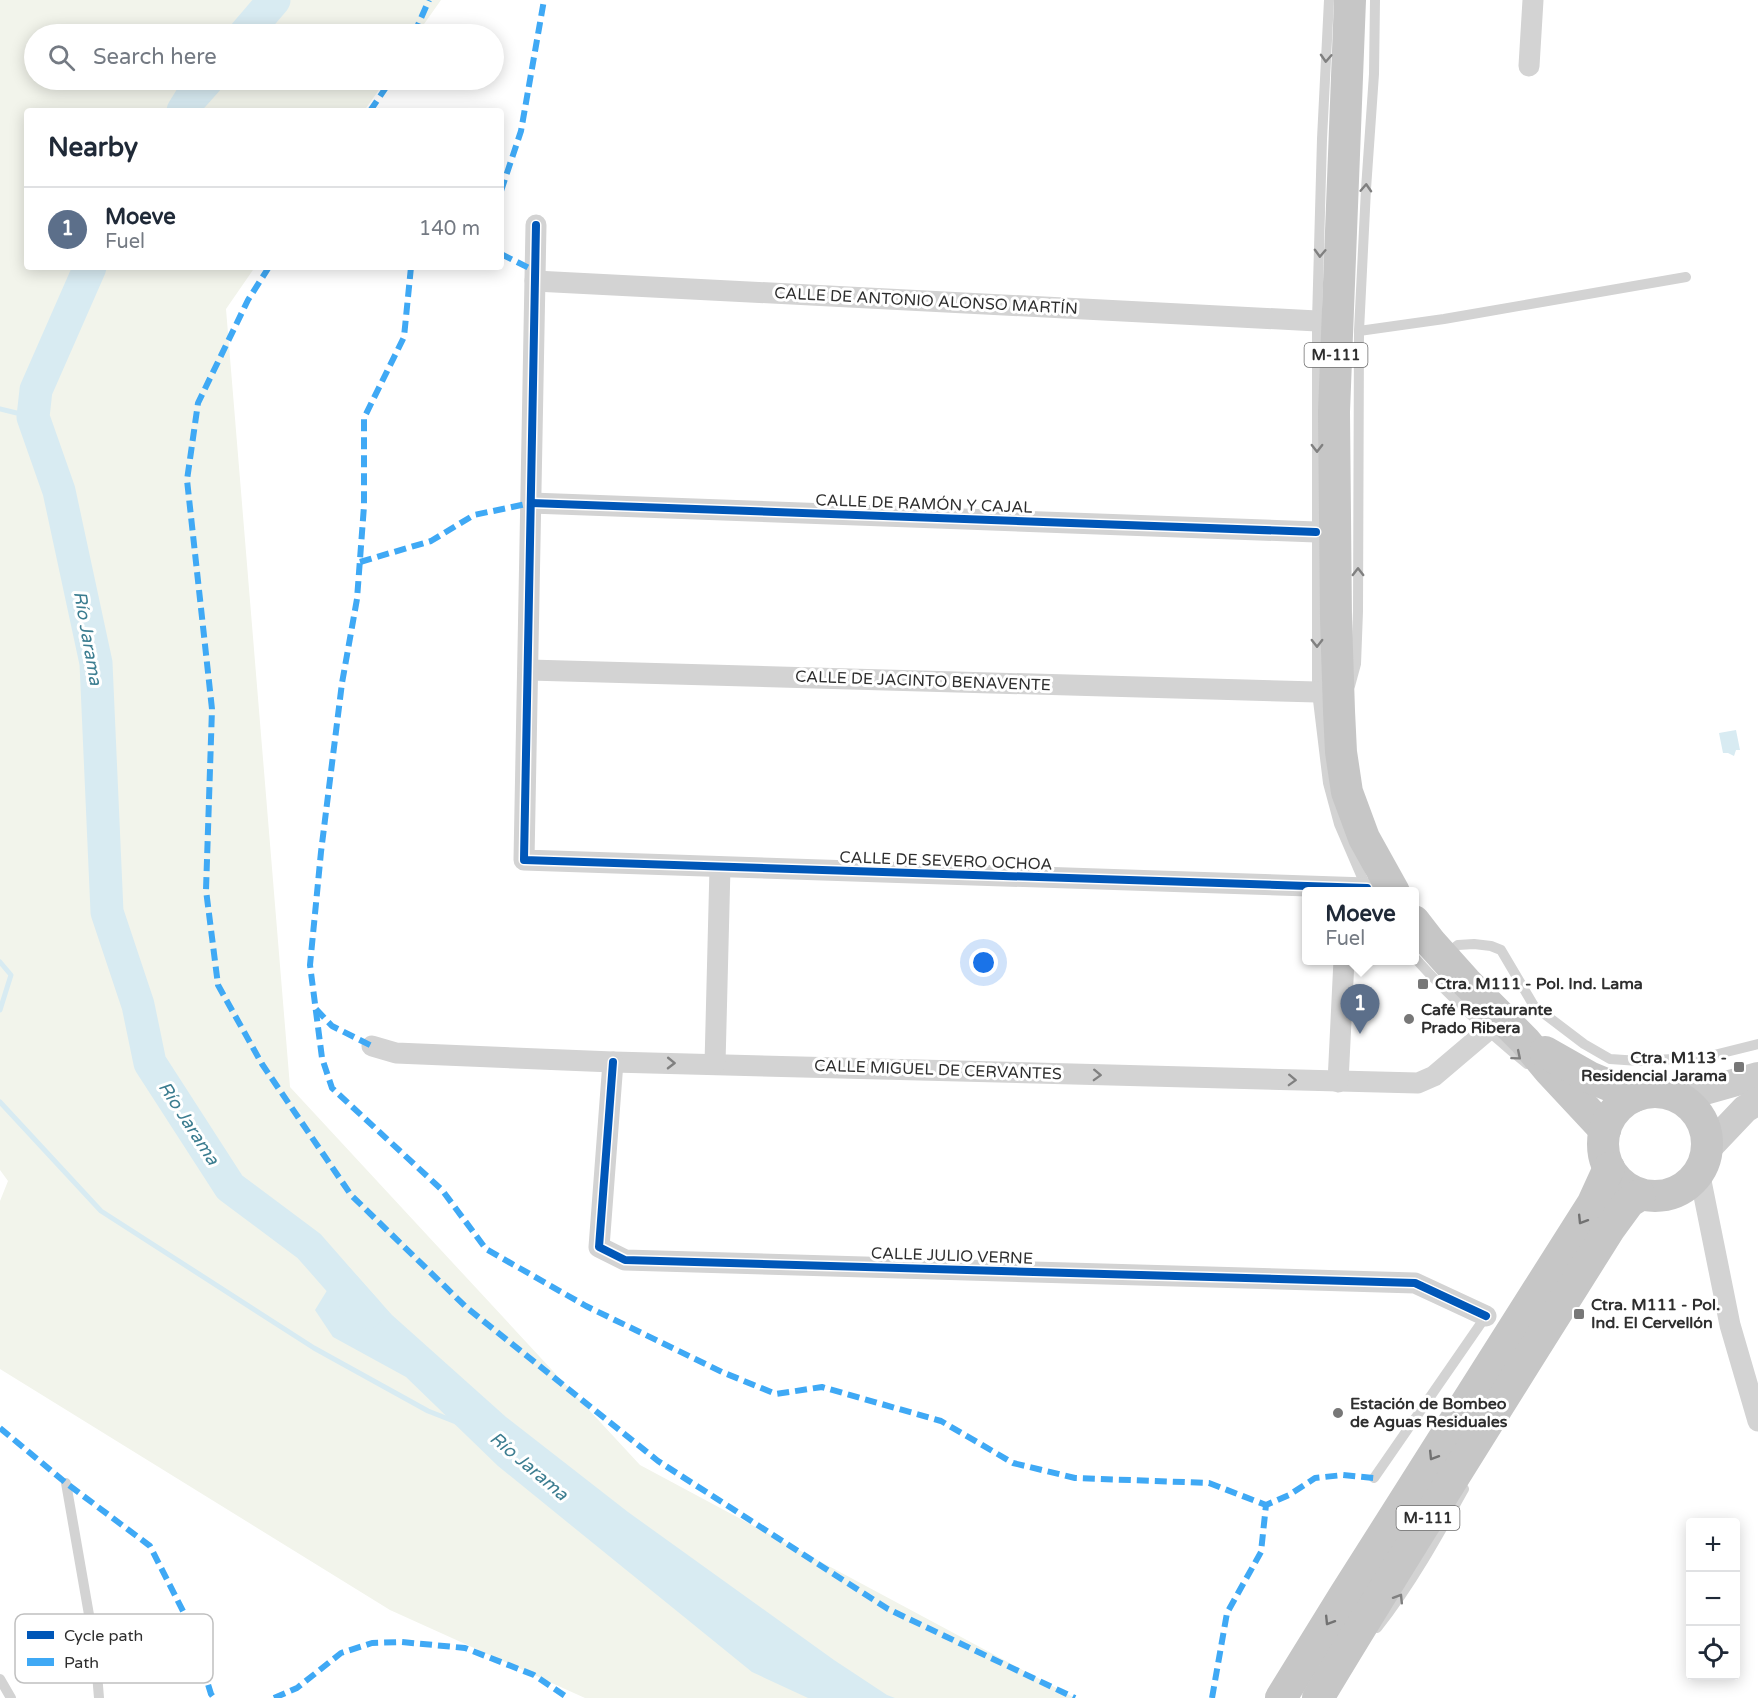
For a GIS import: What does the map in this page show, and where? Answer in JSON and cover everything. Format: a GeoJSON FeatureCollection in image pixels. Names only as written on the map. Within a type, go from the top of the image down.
{"type":"FeatureCollection","features":[{"type":"Feature","properties":{"kind":"main road","name":"M-111"},"geometry":{"type":"LineString","coordinates":[[1350,0],[1334,412],[1336,619],[1328,701],[1341,752],[1347,792],[1364,838],[1365,887]]}},
{"type":"Feature","properties":{"kind":"main road"},"geometry":{"type":"LineString","coordinates":[[1419,934],[1428,957],[1466,982],[1533,1062],[1549,1070],[1606,1147],[1622,1185],[1647,1200]]}},
{"type":"Feature","properties":{"kind":"main road"},"geometry":{"type":"LineString","coordinates":[[1533,1062],[1589,1077],[1635,1096],[1652,1092],[1669,1094],[1686,1102],[1699,1116],[1707,1133],[1703,1160]]}},
{"type":"Feature","properties":{"kind":"main road","name":"M-111"},"geometry":{"type":"LineString","coordinates":[[1281,1698],[1587,1213],[1606,1147],[1608,1121],[1619,1106],[1635,1096]]}},
{"type":"Feature","properties":{"kind":"main road","name":"M-111"},"geometry":{"type":"LineString","coordinates":[[1318,1698],[1610,1228],[1629,1202],[1647,1200],[1689,1185],[1703,1160]]}},
{"type":"Feature","properties":{"kind":"street"},"geometry":{"type":"LineString","coordinates":[[1529,66],[1533,0]]}},
{"type":"Feature","properties":{"kind":"street"},"geometry":{"type":"LineString","coordinates":[[529,670],[536,225]]}},
{"type":"Feature","properties":{"kind":"street","name":"CALLE DE ANTONIO ALONSO MARTÍN"},"geometry":{"type":"LineString","coordinates":[[536,281],[1317,321]]}},
{"type":"Feature","properties":{"kind":"street","name":"CALLE DE RAMÓN Y CAJAL"},"geometry":{"type":"LineString","coordinates":[[531,503],[1316,532]]}},
{"type":"Feature","properties":{"kind":"street","name":"CALLE DE JACINTO BENAVENTE"},"geometry":{"type":"LineString","coordinates":[[529,670],[1328,701]]}},
{"type":"Feature","properties":{"kind":"street","name":"CALLE DE SEVERO OCHOA"},"geometry":{"type":"LineString","coordinates":[[529,670],[524,860],[1302,888]]}},
{"type":"Feature","properties":{"kind":"street"},"geometry":{"type":"LineString","coordinates":[[715,1064],[720,867]]}},
{"type":"Feature","properties":{"kind":"street"},"geometry":{"type":"LineString","coordinates":[[1338,1082],[1344,965]]}},
{"type":"Feature","properties":{"kind":"street","name":"CALLE MIGUEL DE CERVANTES"},"geometry":{"type":"LineString","coordinates":[[372,1046],[396,1053],[613,1062],[1418,1083],[1434,1076],[1487,1031]]}},
{"type":"Feature","properties":{"kind":"street","name":"CALLE JULIO VERNE"},"geometry":{"type":"LineString","coordinates":[[613,1062],[599,1247],[626,1260],[1415,1283],[1486,1316]]}},
{"type":"Feature","properties":{"kind":"street"},"geometry":{"type":"LineString","coordinates":[[1669,1094],[1694,1094],[1758,1076]]}},
{"type":"Feature","properties":{"kind":"street"},"geometry":{"type":"LineString","coordinates":[[1758,1101],[1745,1109],[1703,1160],[1730,1325],[1758,1421]]}},
{"type":"Feature","properties":{"kind":"lane"},"geometry":{"type":"LineString","coordinates":[[1329,0],[1322,139],[1317,321],[1316,532],[1328,701],[1348,693],[1356,664],[1359,331],[1374,74],[1375,0]]}},
{"type":"Feature","properties":{"kind":"lane"},"geometry":{"type":"LineString","coordinates":[[1359,331],[1443,319],[1686,277]]}},
{"type":"Feature","properties":{"kind":"lane"},"geometry":{"type":"LineString","coordinates":[[1533,1062],[1487,1031],[1438,984],[1428,957],[1458,945],[1474,944],[1501,950],[1534,1006],[1584,1044],[1610,1059],[1639,1061],[1706,1058],[1758,1044]]}},
{"type":"Feature","properties":{"kind":"lane"},"geometry":{"type":"LineString","coordinates":[[1374,1478],[1486,1316]]}},
{"type":"Feature","properties":{"kind":"lane"},"geometry":{"type":"LineString","coordinates":[[1521,1371],[1545,1352]]}},
{"type":"Feature","properties":{"kind":"lane"},"geometry":{"type":"LineString","coordinates":[[1494,1435],[1501,1403]]}},
{"type":"Feature","properties":{"kind":"lane"},"geometry":{"type":"LineString","coordinates":[[66,1483],[89,1614]]}},
{"type":"Feature","properties":{"kind":"lane"},"geometry":{"type":"LineString","coordinates":[[1357,1634],[1376,1629],[1391,1610],[1467,1484]]}},
{"type":"Feature","properties":{"kind":"lane"},"geometry":{"type":"LineString","coordinates":[[0,1679],[11,1698]]}},
{"type":"Feature","properties":{"kind":"lane"},"geometry":{"type":"LineString","coordinates":[[98,1683],[99,1698]]}},
{"type":"Feature","properties":{"kind":"shaded area"},"geometry":{"type":"Polygon","coordinates":[[[0,0],[441,0],[424,24],[24,24],[24,90],[379,90],[366,108],[24,108],[24,270],[253,270],[226,309],[290,1087],[640,1465],[1075,1698],[585,1698],[390,1610],[0,1369],[0,1201],[8,1181],[0,1170],[0,0]]]}},
{"type":"Feature","properties":{"kind":"water"},"geometry":{"type":"Polygon","coordinates":[[[1736,730],[1740,750],[1736,750],[1734,756],[1723,753],[1719,733],[1736,730]]]}},
{"type":"Feature","properties":{"kind":"water"},"geometry":{"type":"Polygon","coordinates":[[[349,1267],[392,1315],[506,1417],[628,1512],[834,1660],[895,1698],[808,1698],[752,1672],[498,1466],[406,1377],[333,1337],[315,1310],[331,1284],[349,1267]]]}},
{"type":"Feature","properties":{"kind":"waterway","name":"Río Jarama"},"geometry":{"type":"LineString","coordinates":[[254,24],[274,0]]}},
{"type":"Feature","properties":{"kind":"waterway","name":"Río Jarama"},"geometry":{"type":"LineString","coordinates":[[185,108],[198,90]]}},
{"type":"Feature","properties":{"kind":"waterway","name":"Río Jarama"},"geometry":{"type":"LineString","coordinates":[[89,270],[36,390],[33,417],[59,491],[96,663],[107,912],[138,1005],[150,1063],[230,1187],[309,1246],[367,1312]]}},
{"type":"Feature","properties":{"kind":"waterway"},"geometry":{"type":"LineString","coordinates":[[0,409],[33,417]]}},
{"type":"Feature","properties":{"kind":"waterway"},"geometry":{"type":"LineString","coordinates":[[0,962],[11,975],[0,1010]]}},
{"type":"Feature","properties":{"kind":"waterway"},"geometry":{"type":"LineString","coordinates":[[0,1102],[101,1211],[314,1348],[428,1411],[456,1422]]}},
{"type":"Feature","properties":{"kind":"marked path"},"geometry":{"type":"LineString","coordinates":[[418,24],[429,0]]}},
{"type":"Feature","properties":{"kind":"marked path"},"geometry":{"type":"LineString","coordinates":[[504,182],[521,131],[544,0]]}},
{"type":"Feature","properties":{"kind":"marked path"},"geometry":{"type":"LineString","coordinates":[[372,108],[384,90]]}},
{"type":"Feature","properties":{"kind":"marked path"},"geometry":{"type":"LineString","coordinates":[[504,256],[535,271]]}},
{"type":"Feature","properties":{"kind":"marked path"},"geometry":{"type":"LineString","coordinates":[[267,270],[248,300],[198,403],[187,480],[212,709],[206,890],[218,985],[262,1064],[351,1195],[466,1307],[658,1461],[888,1609],[1075,1698]]}},
{"type":"Feature","properties":{"kind":"marked path"},"geometry":{"type":"LineString","coordinates":[[411,270],[404,337],[364,418],[364,506],[357,599],[342,683],[321,852],[310,965],[322,1058],[332,1088],[442,1190],[486,1249],[586,1306],[722,1372],[776,1394],[822,1387],[941,1421],[1013,1463],[1075,1478],[1209,1483],[1266,1505]]}},
{"type":"Feature","properties":{"kind":"marked path"},"geometry":{"type":"LineString","coordinates":[[360,562],[431,541],[474,515],[531,503]]}},
{"type":"Feature","properties":{"kind":"marked path"},"geometry":{"type":"LineString","coordinates":[[316,1009],[332,1026],[372,1046]]}},
{"type":"Feature","properties":{"kind":"marked path"},"geometry":{"type":"LineString","coordinates":[[0,1428],[66,1483],[150,1546],[184,1614]]}},
{"type":"Feature","properties":{"kind":"marked path"},"geometry":{"type":"LineString","coordinates":[[1212,1698],[1227,1613],[1261,1552],[1266,1505],[1289,1495],[1315,1478],[1343,1475],[1374,1478]]}},
{"type":"Feature","properties":{"kind":"marked path"},"geometry":{"type":"LineString","coordinates":[[274,1698],[297,1688],[341,1653],[372,1643],[402,1642],[465,1648],[534,1675],[568,1698]]}},
{"type":"Feature","properties":{"kind":"marked path"},"geometry":{"type":"LineString","coordinates":[[208,1683],[214,1698]]}},
{"type":"Feature","properties":{"kind":"cycle path"},"geometry":{"type":"LineString","coordinates":[[536,225],[524,860],[1337,887]]}},
{"type":"Feature","properties":{"kind":"cycle path"},"geometry":{"type":"LineString","coordinates":[[531,503],[1316,532]]}},
{"type":"Feature","properties":{"kind":"cycle path"},"geometry":{"type":"LineString","coordinates":[[613,1062],[599,1247],[625,1260],[1415,1283],[1486,1316]]}},
{"type":"Feature","properties":{"kind":"place","name":"Ctra. M111 - Pol. Ind. Lama"},"geometry":{"type":"Point","coordinates":[1423,984]}},
{"type":"Feature","properties":{"kind":"place","name":"Café Restaurante Prado Ribera"},"geometry":{"type":"Point","coordinates":[1409,1019]}},
{"type":"Feature","properties":{"kind":"place","name":"Moeve"},"geometry":{"type":"Point","coordinates":[1360,1034]}},
{"type":"Feature","properties":{"kind":"place","name":"Ctra. M113 - Residencial Jarama"},"geometry":{"type":"Point","coordinates":[1739,1067]}},
{"type":"Feature","properties":{"kind":"place","name":"Ctra. M111 - Pol. Ind. El Cervellón"},"geometry":{"type":"Point","coordinates":[1579,1314]}},
{"type":"Feature","properties":{"kind":"place","name":"Estación de Bombeo de Aguas Residuales"},"geometry":{"type":"Point","coordinates":[1338,1413]}}]}
